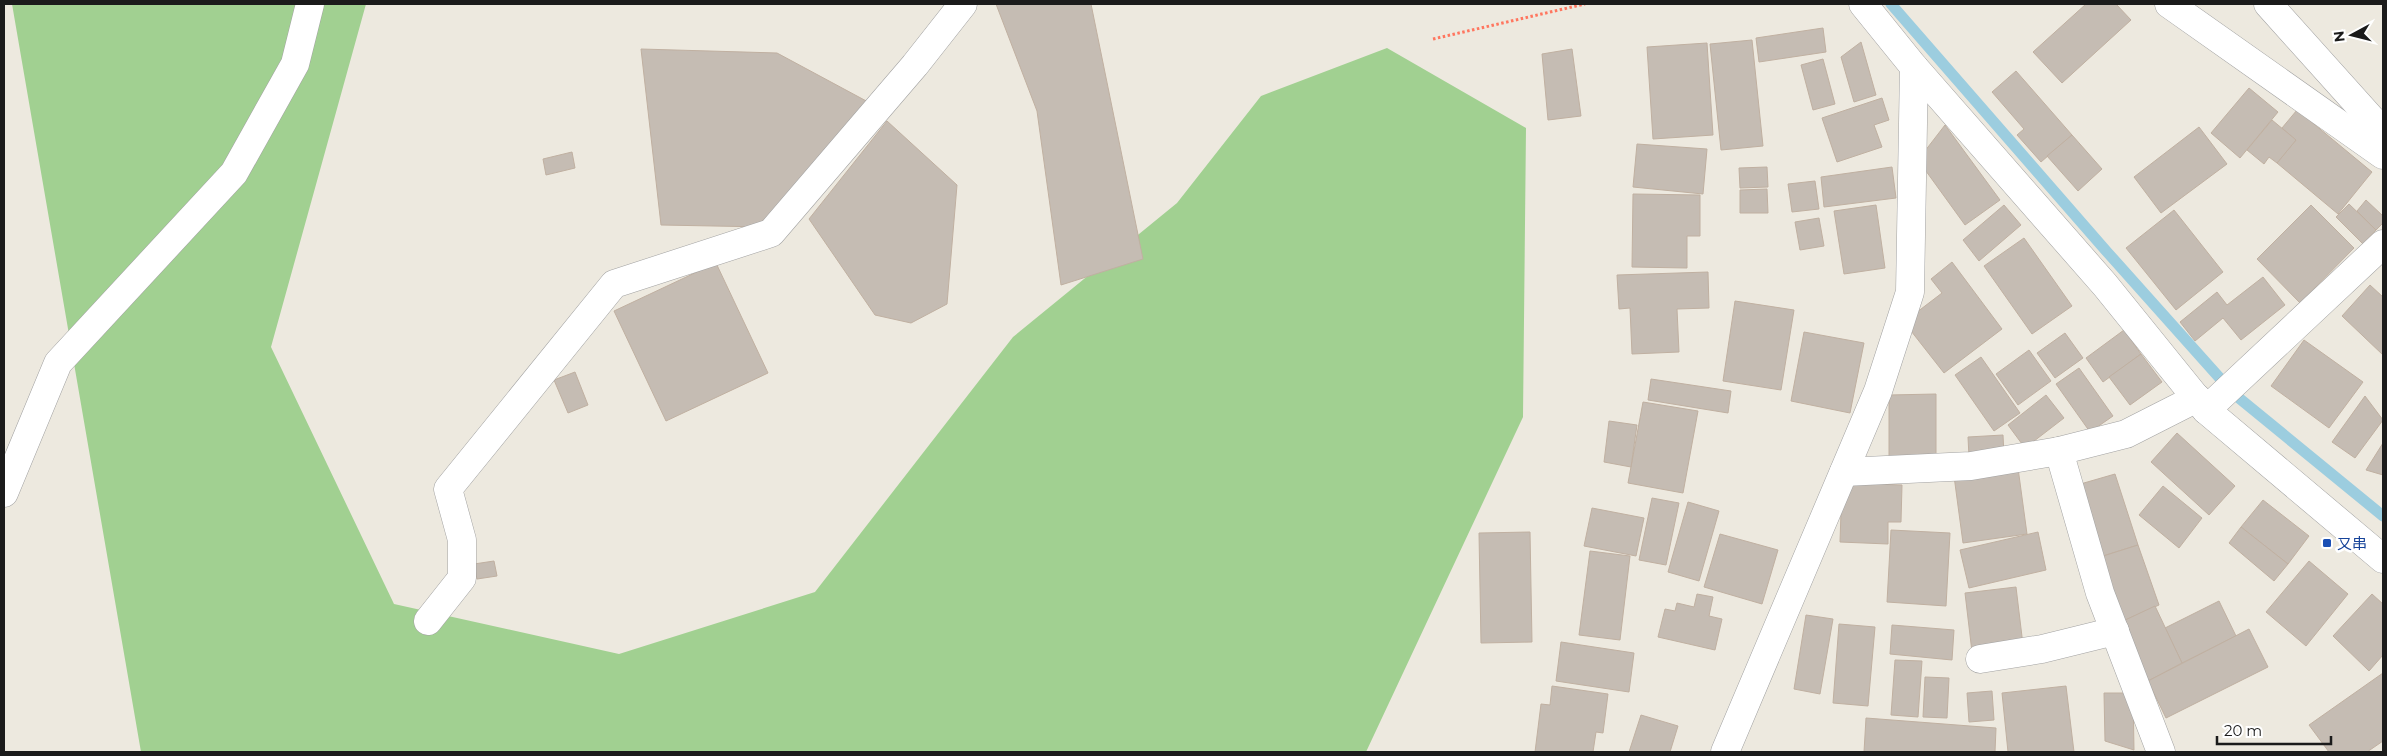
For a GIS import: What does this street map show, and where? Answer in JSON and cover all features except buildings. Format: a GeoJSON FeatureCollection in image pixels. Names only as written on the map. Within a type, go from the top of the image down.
{"type":"FeatureCollection","features":[{"type":"Feature","properties":{"kind":"street"},"geometry":{"type":"LineString","coordinates":[[4,493],[58,364],[234,173],[295,64],[310,4]]}},
{"type":"Feature","properties":{"kind":"street"},"geometry":{"type":"LineString","coordinates":[[428,621],[462,578],[462,540],[448,489],[614,284],[771,232],[915,65],[963,4]]}},
{"type":"Feature","properties":{"kind":"street"},"geometry":{"type":"LineString","coordinates":[[1863,4],[1914,67],[2207,401],[2383,559]]}},
{"type":"Feature","properties":{"kind":"street"},"geometry":{"type":"LineString","coordinates":[[2169,4],[2193,23],[2383,154]]}},
{"type":"Feature","properties":{"kind":"street"},"geometry":{"type":"LineString","coordinates":[[2268,4],[2383,132]]}},
{"type":"Feature","properties":{"kind":"street"},"geometry":{"type":"LineString","coordinates":[[1724,752],[1878,391],[1910,292],[1914,67]]}},
{"type":"Feature","properties":{"kind":"street"},"geometry":{"type":"LineString","coordinates":[[1844,472],[1971,466],[2059,451],[2126,434],[2207,401],[2242,376],[2383,244]]}},
{"type":"Feature","properties":{"kind":"street"},"geometry":{"type":"LineString","coordinates":[[2059,451],[2100,593],[2161,752]]}},
{"type":"Feature","properties":{"kind":"street"},"geometry":{"type":"LineString","coordinates":[[1980,659],[2042,649],[2115,631]]}},
{"type":"Feature","properties":{"kind":"path"},"geometry":{"type":"LineString","coordinates":[[1433,39],[1585,4]]}},
{"type":"Feature","properties":{"kind":"green space"},"geometry":{"type":"Polygon","coordinates":[[[12,4],[366,4],[271,347],[394,604],[619,654],[815,592],[1013,337],[1177,203],[1261,96],[1387,48],[1526,128],[1523,417],[1366,752],[141,752],[12,4]]]}},
{"type":"Feature","properties":{"kind":"waterway"},"geometry":{"type":"LineString","coordinates":[[1891,4],[2234,394],[2383,516]]}},
{"type":"Feature","properties":{"kind":"place","name":"又串"},"geometry":{"type":"Point","coordinates":[2327,543]}}]}
